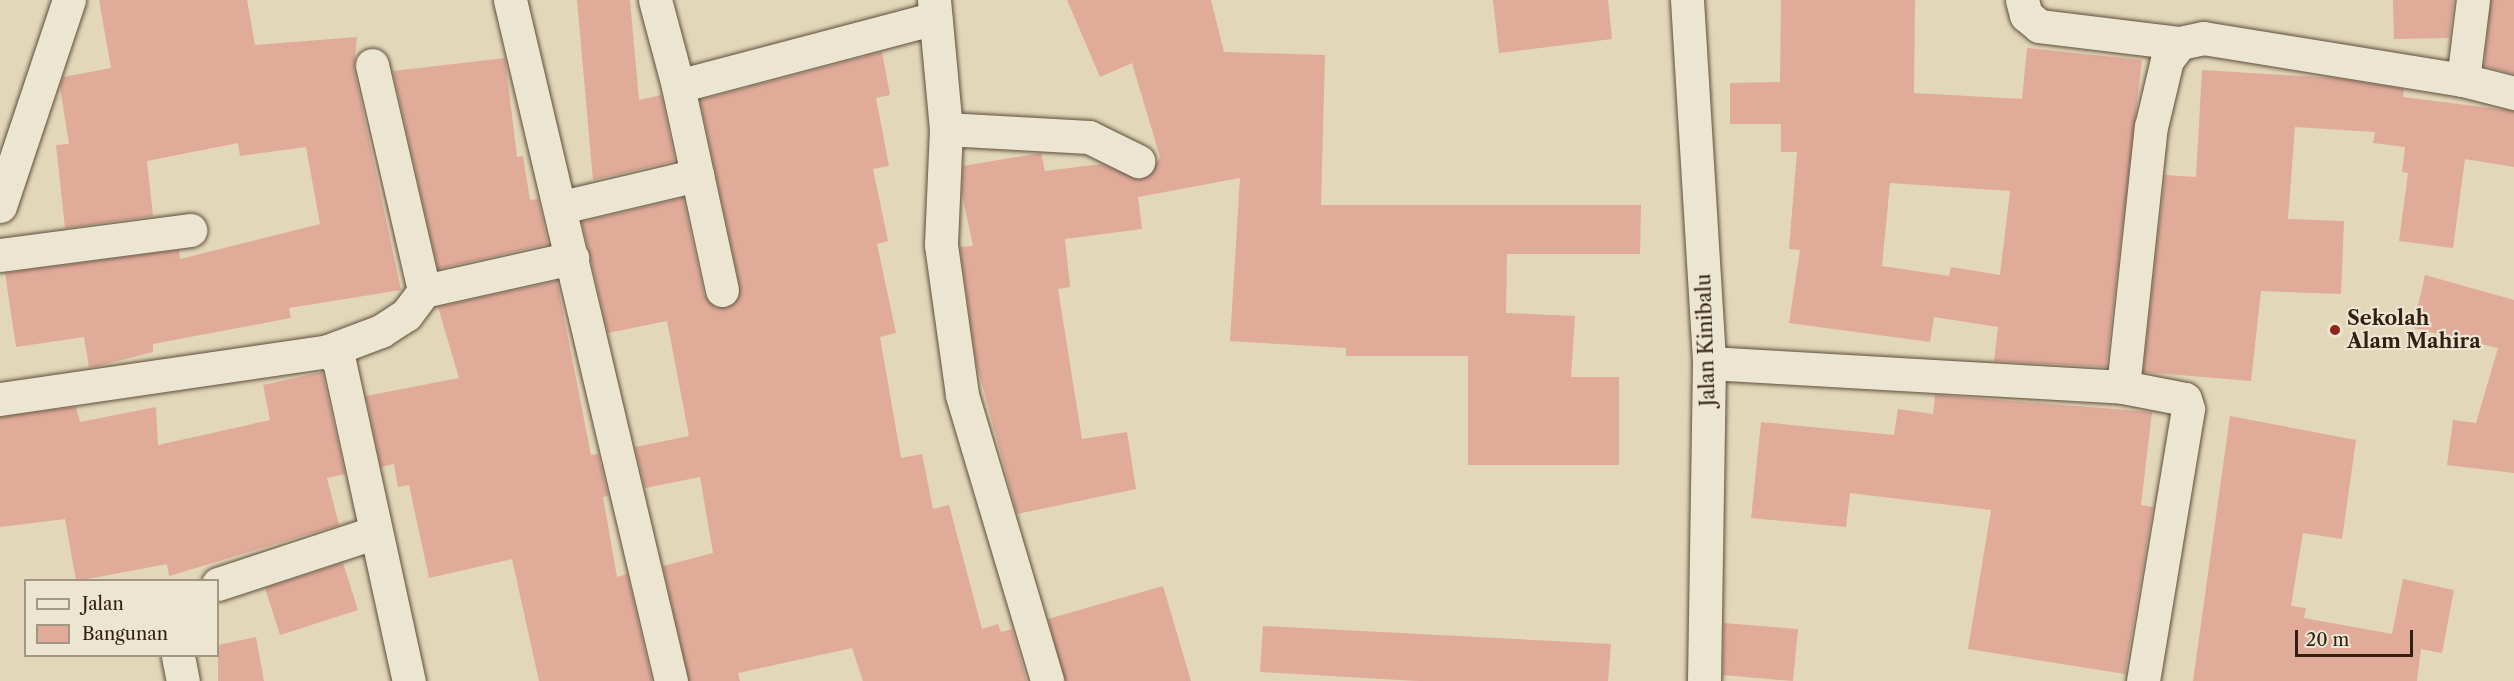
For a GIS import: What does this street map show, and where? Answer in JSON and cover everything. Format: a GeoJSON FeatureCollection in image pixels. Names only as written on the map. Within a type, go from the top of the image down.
{"type":"FeatureCollection","features":[{"type":"Feature","properties":{"kind":"street"},"geometry":{"type":"LineString","coordinates":[[0,206],[69,0]]}},
{"type":"Feature","properties":{"kind":"street"},"geometry":{"type":"LineString","coordinates":[[510,0],[562,207],[671,681]]}},
{"type":"Feature","properties":{"kind":"street"},"geometry":{"type":"LineString","coordinates":[[655,0],[678,86],[722,290]]}},
{"type":"Feature","properties":{"kind":"street","name":"Jalan Kinibalu"},"geometry":{"type":"LineString","coordinates":[[1687,0],[1709,363],[1704,681]]}},
{"type":"Feature","properties":{"kind":"street"},"geometry":{"type":"LineString","coordinates":[[2022,0],[2025,15],[2039,26],[2180,42],[2203,38],[2463,80],[2514,93]]}},
{"type":"Feature","properties":{"kind":"street"},"geometry":{"type":"LineString","coordinates":[[2463,80],[2473,0]]}},
{"type":"Feature","properties":{"kind":"street"},"geometry":{"type":"LineString","coordinates":[[678,86],[935,9],[946,129],[941,245],[962,394],[1047,681]]}},
{"type":"Feature","properties":{"kind":"street"},"geometry":{"type":"LineString","coordinates":[[2123,387],[2151,127],[2167,60],[2180,42]]}},
{"type":"Feature","properties":{"kind":"street"},"geometry":{"type":"LineString","coordinates":[[372,65],[424,291]]}},
{"type":"Feature","properties":{"kind":"street"},"geometry":{"type":"LineString","coordinates":[[946,129],[1089,137],[1138,161]]}},
{"type":"Feature","properties":{"kind":"street"},"geometry":{"type":"LineString","coordinates":[[562,207],[697,175]]}},
{"type":"Feature","properties":{"kind":"street"},"geometry":{"type":"LineString","coordinates":[[0,255],[190,230]]}},
{"type":"Feature","properties":{"kind":"street"},"geometry":{"type":"LineString","coordinates":[[0,399],[328,351],[381,331],[406,315],[424,291],[572,258]]}},
{"type":"Feature","properties":{"kind":"street"},"geometry":{"type":"LineString","coordinates":[[328,351],[339,361],[409,681]]}},
{"type":"Feature","properties":{"kind":"street"},"geometry":{"type":"LineString","coordinates":[[1709,363],[2123,387],[2181,397],[2188,409],[2143,681]]}},
{"type":"Feature","properties":{"kind":"street"},"geometry":{"type":"LineString","coordinates":[[219,584],[376,532]]}},
{"type":"Feature","properties":{"kind":"street"},"geometry":{"type":"LineString","coordinates":[[178,657],[183,681]]}},
{"type":"Feature","properties":{"kind":"building"},"geometry":{"type":"Polygon","coordinates":[[[99,0],[247,0],[255,45],[357,37],[354,69],[401,290],[289,308],[291,318],[153,344],[153,352],[98,366],[89,367],[84,337],[16,347],[5,273],[179,250],[180,259],[320,224],[306,147],[240,156],[238,143],[147,161],[153,216],[65,228],[56,145],[69,144],[60,87],[63,77],[111,68],[99,0]]]}},
{"type":"Feature","properties":{"kind":"building"},"geometry":{"type":"Polygon","coordinates":[[[577,0],[630,0],[639,100],[661,95],[675,161],[593,180],[577,0]]]}},
{"type":"Feature","properties":{"kind":"building"},"geometry":{"type":"Polygon","coordinates":[[[1067,0],[1211,0],[1224,52],[1325,55],[1321,205],[1641,205],[1640,254],[1507,254],[1506,313],[1575,316],[1571,377],[1619,377],[1619,465],[1468,465],[1468,356],[1346,356],[1346,348],[1230,341],[1240,178],[1138,197],[1142,229],[1065,239],[1070,287],[1058,289],[1082,439],[1127,432],[1136,489],[1017,514],[976,362],[960,247],[973,246],[962,194],[963,166],[1041,153],[1045,171],[1102,164],[1139,180],[1149,176],[1160,157],[1132,63],[1100,77],[1067,0]]]}},
{"type":"Feature","properties":{"kind":"building"},"geometry":{"type":"Polygon","coordinates":[[[1493,0],[1608,0],[1612,39],[1499,53],[1493,0]]]}},
{"type":"Feature","properties":{"kind":"building"},"geometry":{"type":"Polygon","coordinates":[[[1781,0],[1915,0],[1914,93],[2022,99],[2027,48],[2142,60],[2106,367],[1994,361],[1998,327],[1934,317],[1930,342],[1789,323],[1800,250],[1789,249],[1797,152],[1781,152],[1781,124],[1730,124],[1730,83],[1780,82],[1781,0]],[[1890,183],[1882,266],[1949,276],[1951,267],[2000,275],[2010,191],[1890,183]]]}},
{"type":"Feature","properties":{"kind":"building"},"geometry":{"type":"Polygon","coordinates":[[[2393,0],[2454,0],[2449,38],[2394,39],[2393,0]]]}},
{"type":"Feature","properties":{"kind":"building"},"geometry":{"type":"Polygon","coordinates":[[[2491,0],[2514,0],[2514,74],[2484,66],[2491,0]]]}},
{"type":"Feature","properties":{"kind":"building"},"geometry":{"type":"Polygon","coordinates":[[[882,52],[890,95],[876,98],[889,166],[873,169],[888,241],[877,244],[896,333],[880,337],[901,458],[922,454],[933,509],[949,505],[982,629],[998,624],[1001,632],[1012,629],[1027,681],[863,681],[852,648],[738,673],[740,681],[689,681],[663,566],[713,553],[700,477],[645,488],[635,447],[689,436],[667,321],[608,333],[582,222],[683,198],[704,295],[716,308],[734,304],[740,286],[700,100],[882,52]]]}},
{"type":"Feature","properties":{"kind":"building"},"geometry":{"type":"Polygon","coordinates":[[[505,58],[517,157],[523,156],[530,200],[538,199],[548,244],[438,269],[393,71],[505,58]]]}},
{"type":"Feature","properties":{"kind":"building"},"geometry":{"type":"Polygon","coordinates":[[[2202,70],[2335,78],[2404,89],[2403,97],[2514,111],[2514,167],[2465,159],[2453,248],[2399,241],[2408,173],[2402,172],[2405,147],[2373,143],[2375,132],[2295,127],[2288,219],[2344,221],[2341,294],[2261,291],[2251,381],[2143,372],[2165,175],[2196,177],[2202,70]]]}},
{"type":"Feature","properties":{"kind":"building"},"geometry":{"type":"Polygon","coordinates":[[[2425,275],[2514,300],[2514,473],[2447,465],[2453,420],[2476,423],[2498,348],[2413,328],[2425,275]]]}},
{"type":"Feature","properties":{"kind":"building"},"geometry":{"type":"Polygon","coordinates":[[[557,281],[591,455],[598,454],[608,496],[603,497],[617,577],[627,574],[652,681],[539,681],[512,559],[429,578],[409,485],[398,487],[394,464],[381,467],[366,396],[459,378],[438,307],[557,281]]]}},
{"type":"Feature","properties":{"kind":"building"},"geometry":{"type":"Polygon","coordinates":[[[322,372],[345,474],[327,478],[339,525],[169,576],[167,564],[87,579],[76,579],[65,519],[0,527],[0,417],[76,407],[80,422],[156,407],[158,445],[270,420],[263,385],[322,372]]]}},
{"type":"Feature","properties":{"kind":"building"},"geometry":{"type":"Polygon","coordinates":[[[1935,395],[2152,412],[2141,505],[2153,507],[2125,674],[1968,649],[1991,510],[1850,493],[1846,527],[1751,518],[1761,422],[1894,435],[1898,409],[1933,414],[1935,395]]]}},
{"type":"Feature","properties":{"kind":"building"},"geometry":{"type":"Polygon","coordinates":[[[2230,416],[2356,440],[2342,539],[2303,533],[2291,606],[2306,608],[2304,618],[2392,634],[2403,579],[2454,590],[2442,653],[2421,649],[2417,681],[2193,681],[2230,416]]]}},
{"type":"Feature","properties":{"kind":"building"},"geometry":{"type":"Polygon","coordinates":[[[343,563],[358,610],[280,635],[265,588],[343,563]]]}},
{"type":"Feature","properties":{"kind":"building"},"geometry":{"type":"Polygon","coordinates":[[[1163,586],[1191,681],[1065,681],[1048,619],[1163,586]]]}},
{"type":"Feature","properties":{"kind":"building"},"geometry":{"type":"Polygon","coordinates":[[[1724,623],[1798,629],[1793,681],[1723,675],[1724,623]]]}},
{"type":"Feature","properties":{"kind":"building"},"geometry":{"type":"Polygon","coordinates":[[[1263,626],[1611,644],[1608,681],[1418,681],[1260,672],[1263,626]]]}},
{"type":"Feature","properties":{"kind":"building"},"geometry":{"type":"Polygon","coordinates":[[[256,637],[264,681],[218,681],[219,645],[256,637]]]}},
{"type":"Feature","properties":{"kind":"place","name":"Sekolah Alam Mahira"},"geometry":{"type":"Point","coordinates":[2335,330]}}]}
